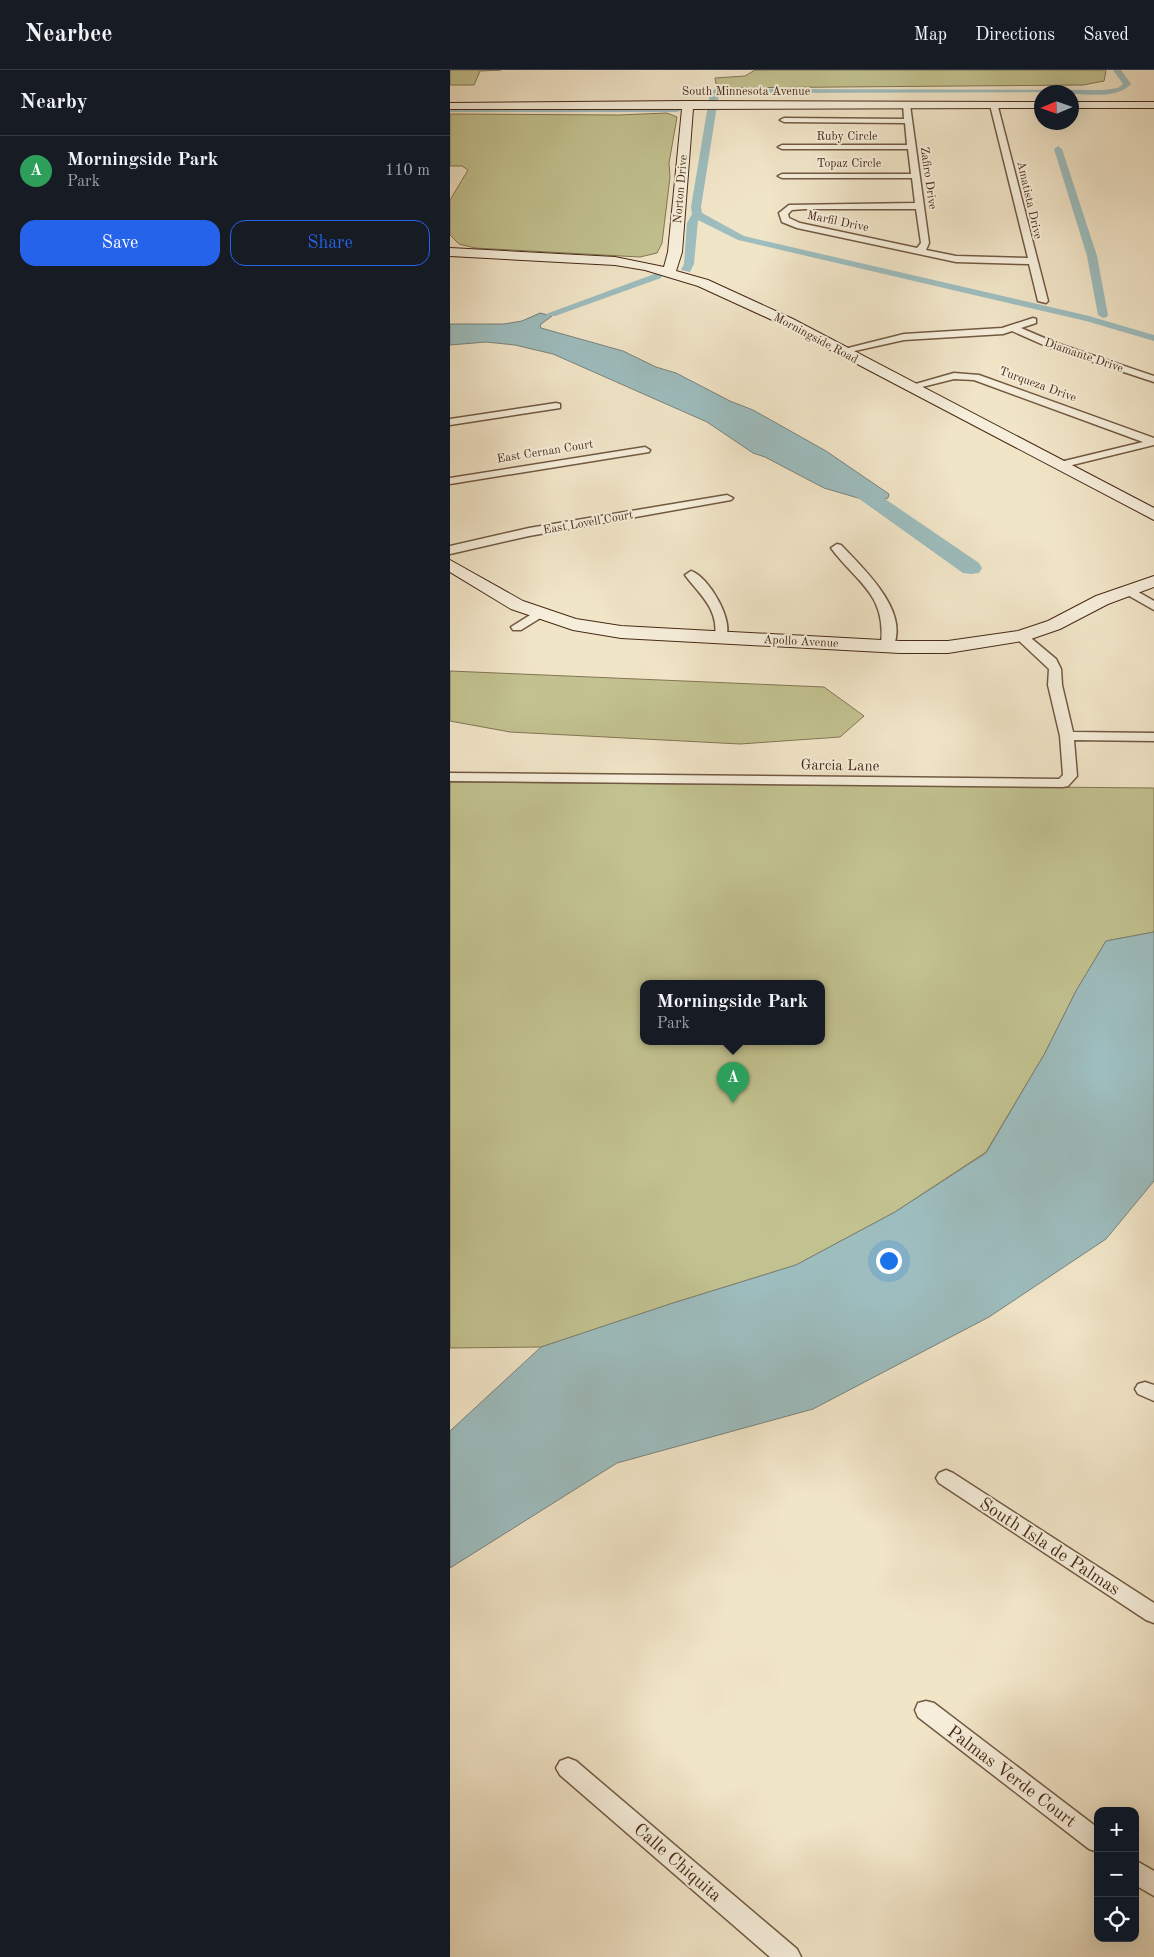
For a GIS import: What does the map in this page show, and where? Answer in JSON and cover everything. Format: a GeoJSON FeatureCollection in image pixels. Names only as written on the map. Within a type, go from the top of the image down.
{"type":"FeatureCollection","features":[{"type":"Feature","properties":{"kind":"street","name":"South Minnesota Avenue"},"geometry":{"type":"LineString","coordinates":[[450,106],[694,104],[1034,105]]}},
{"type":"Feature","properties":{"kind":"street","name":"Norton Drive"},"geometry":{"type":"LineString","coordinates":[[669,272],[675,252],[694,104]]}},
{"type":"Feature","properties":{"kind":"street","name":"Zafiro Drive"},"geometry":{"type":"LineString","coordinates":[[906,105],[925,243],[918,252]]}},
{"type":"Feature","properties":{"kind":"street","name":"Amatista Drive"},"geometry":{"type":"LineString","coordinates":[[994,105],[1031,261],[1043,301]]}},
{"type":"Feature","properties":{"kind":"street"},"geometry":{"type":"LineString","coordinates":[[1079,105],[1154,105]]}},
{"type":"Feature","properties":{"kind":"street"},"geometry":{"type":"LineString","coordinates":[[784,120],[908,120]]}},
{"type":"Feature","properties":{"kind":"street","name":"Ruby Circle"},"geometry":{"type":"LineString","coordinates":[[782,147],[913,147]]}},
{"type":"Feature","properties":{"kind":"street","name":"Topaz Circle"},"geometry":{"type":"LineString","coordinates":[[782,176],[916,176]]}},
{"type":"Feature","properties":{"kind":"street","name":"Marfil Drive"},"geometry":{"type":"LineString","coordinates":[[920,206],[805,206],[789,208],[783,213],[785,220],[797,225],[918,252],[967,260],[1031,261]]}},
{"type":"Feature","properties":{"kind":"street","name":"Morningside Road"},"geometry":{"type":"LineString","coordinates":[[450,252],[615,261],[669,272],[729,294],[788,322],[1060,465],[1151,510]]}},
{"type":"Feature","properties":{"kind":"street"},"geometry":{"type":"LineString","coordinates":[[841,351],[904,337],[988,333],[1015,328],[1033,322]]}},
{"type":"Feature","properties":{"kind":"street","name":"Diamante Drive"},"geometry":{"type":"LineString","coordinates":[[1015,328],[1052,345],[1154,379]]}},
{"type":"Feature","properties":{"kind":"street","name":"Turqueza Drive"},"geometry":{"type":"LineString","coordinates":[[910,387],[954,376],[975,377],[1154,442]]}},
{"type":"Feature","properties":{"kind":"street"},"geometry":{"type":"LineString","coordinates":[[450,422],[556,406]]}},
{"type":"Feature","properties":{"kind":"street","name":"Turqueza Drive"},"geometry":{"type":"LineString","coordinates":[[1060,465],[1154,442]]}},
{"type":"Feature","properties":{"kind":"street","name":"East Cernan Court"},"geometry":{"type":"LineString","coordinates":[[450,481],[645,450]]}},
{"type":"Feature","properties":{"kind":"street","name":"East Lovell Court"},"geometry":{"type":"LineString","coordinates":[[450,550],[529,532],[727,498]]}},
{"type":"Feature","properties":{"kind":"street"},"geometry":{"type":"LineString","coordinates":[[837,548],[877,593],[887,609],[890,633],[887,646]]}},
{"type":"Feature","properties":{"kind":"street","name":"Apollo Avenue"},"geometry":{"type":"LineString","coordinates":[[450,566],[510,601],[538,614],[573,624],[621,632],[887,646],[948,647],[1021,636],[1054,626],[1102,600],[1154,581]]}},
{"type":"Feature","properties":{"kind":"street"},"geometry":{"type":"LineString","coordinates":[[691,575],[720,612],[724,626],[721,637]]}},
{"type":"Feature","properties":{"kind":"street"},"geometry":{"type":"LineString","coordinates":[[1128,590],[1154,606]]}},
{"type":"Feature","properties":{"kind":"street"},"geometry":{"type":"LineString","coordinates":[[517,627],[538,614]]}},
{"type":"Feature","properties":{"kind":"street","name":"Garcia Lane"},"geometry":{"type":"LineString","coordinates":[[450,776],[1064,783],[1070,776],[1067,736],[1056,685],[1055,669],[1050,662],[1021,636]]}},
{"type":"Feature","properties":{"kind":"street"},"geometry":{"type":"LineString","coordinates":[[1067,736],[1154,737]]}},
{"type":"Feature","properties":{"kind":"street","name":"South Isla de Palmas"},"geometry":{"type":"LineString","coordinates":[[946,1478],[1154,1614]]}},
{"type":"Feature","properties":{"kind":"street","name":"Palmas Verde Court"},"geometry":{"type":"LineString","coordinates":[[926,1710],[1094,1839]]}},
{"type":"Feature","properties":{"kind":"street","name":"Calle Chiquita"},"geometry":{"type":"LineString","coordinates":[[568,1768],[788,1957]]}},
{"type":"Feature","properties":{"kind":"street"},"geometry":{"type":"LineString","coordinates":[[1139,1874],[1154,1885]]}},
{"type":"Feature","properties":{"kind":"green space"},"geometry":{"type":"Polygon","coordinates":[[[450,70],[501,70],[480,71],[474,85],[450,85],[450,70]]]}},
{"type":"Feature","properties":{"kind":"green space"},"geometry":{"type":"Polygon","coordinates":[[[755,70],[1106,71],[1104,81],[1083,85],[717,88],[715,78],[745,76],[755,70]]]}},
{"type":"Feature","properties":{"kind":"green space"},"geometry":{"type":"Polygon","coordinates":[[[667,113],[677,117],[669,163],[670,177],[662,243],[657,253],[640,257],[475,248],[459,244],[450,235],[450,200],[468,170],[462,166],[450,166],[450,114],[619,115],[667,113]]]}},
{"type":"Feature","properties":{"kind":"green space"},"geometry":{"type":"Polygon","coordinates":[[[450,671],[824,687],[864,716],[840,737],[740,744],[510,732],[450,721],[450,671]]]}},
{"type":"Feature","properties":{"kind":"green space"},"geometry":{"type":"Polygon","coordinates":[[[450,782],[1154,788],[1154,932],[1106,941],[1076,991],[1045,1053],[986,1152],[895,1212],[796,1265],[541,1347],[450,1348],[450,782]]]}},
{"type":"Feature","properties":{"kind":"water"},"geometry":{"type":"Polygon","coordinates":[[[540,313],[552,316],[540,325],[541,328],[623,351],[656,367],[676,373],[730,401],[753,410],[826,451],[889,494],[888,498],[875,503],[824,488],[765,457],[753,453],[707,422],[553,354],[515,345],[486,342],[450,345],[450,324],[504,324],[522,321],[540,313]]]}},
{"type":"Feature","properties":{"kind":"water"},"geometry":{"type":"Polygon","coordinates":[[[1154,932],[1154,1181],[1106,1239],[989,1317],[813,1409],[617,1463],[450,1568],[450,1431],[541,1347],[796,1265],[895,1212],[986,1153],[1045,1053],[1076,991],[1106,941],[1154,932]]]}},
{"type":"Feature","properties":{"kind":"waterway"},"geometry":{"type":"LineString","coordinates":[[697,214],[696,207],[714,93],[718,91],[1103,92],[1120,90],[1127,84],[1117,70]]}},
{"type":"Feature","properties":{"kind":"waterway"},"geometry":{"type":"LineString","coordinates":[[450,110],[677,110]]}},
{"type":"Feature","properties":{"kind":"waterway"},"geometry":{"type":"LineString","coordinates":[[1058,149],[1092,256],[1103,315]]}},
{"type":"Feature","properties":{"kind":"waterway"},"geometry":{"type":"LineString","coordinates":[[686,270],[689,264],[692,223],[697,214]]}},
{"type":"Feature","properties":{"kind":"waterway"},"geometry":{"type":"LineString","coordinates":[[697,214],[741,238],[1089,319],[1154,338]]}},
{"type":"Feature","properties":{"kind":"waterway"},"geometry":{"type":"LineString","coordinates":[[551,314],[657,276]]}},
{"type":"Feature","properties":{"kind":"waterway"},"geometry":{"type":"LineString","coordinates":[[843,482],[865,494],[971,568]]}},
{"type":"Feature","properties":{"kind":"place","name":"Morningside Park"},"geometry":{"type":"Point","coordinates":[733,1103]}}]}
